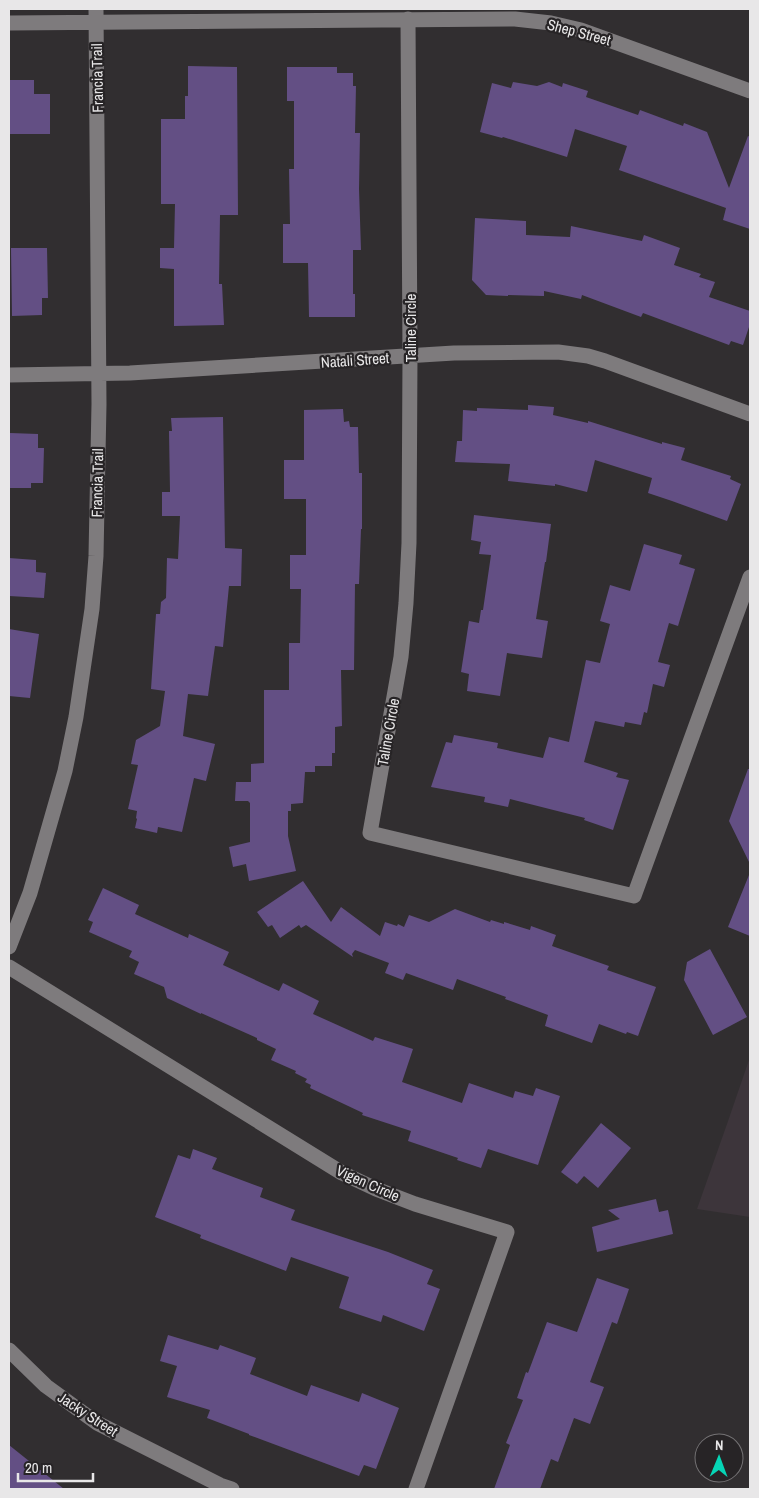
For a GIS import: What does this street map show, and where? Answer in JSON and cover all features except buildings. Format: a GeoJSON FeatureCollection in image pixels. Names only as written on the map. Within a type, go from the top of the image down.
{"type":"FeatureCollection","features":[{"type":"Feature","properties":{"kind":"street","name":"Shep Street"},"geometry":{"type":"LineString","coordinates":[[9,22],[96,15],[515,19],[551,23],[581,30],[750,92]]}},
{"type":"Feature","properties":{"kind":"street","name":"Francia Trail"},"geometry":{"type":"LineString","coordinates":[[9,947],[30,893],[64,771],[81,684],[92,609],[96,556],[99,374],[96,15]]}},
{"type":"Feature","properties":{"kind":"street","name":"Taline Circle"},"geometry":{"type":"LineString","coordinates":[[408,19],[409,543],[401,657],[370,833],[634,896],[750,577]]}},
{"type":"Feature","properties":{"kind":"street","name":"Natali Street"},"geometry":{"type":"LineString","coordinates":[[9,375],[130,373],[454,353],[558,352],[588,356],[750,414]]}},
{"type":"Feature","properties":{"kind":"street","name":"Vigen Circle"},"geometry":{"type":"LineString","coordinates":[[9,967],[342,1174],[376,1190],[415,1204],[507,1232],[416,1489]]}},
{"type":"Feature","properties":{"kind":"street","name":"Jacky Street"},"geometry":{"type":"LineString","coordinates":[[9,1350],[46,1386],[97,1424],[220,1485],[232,1489]]}},
{"type":"Feature","properties":{"kind":"shaded area"},"geometry":{"type":"Polygon","coordinates":[[[750,1057],[750,1217],[697,1209],[727,1124],[750,1057]]]}}]}
